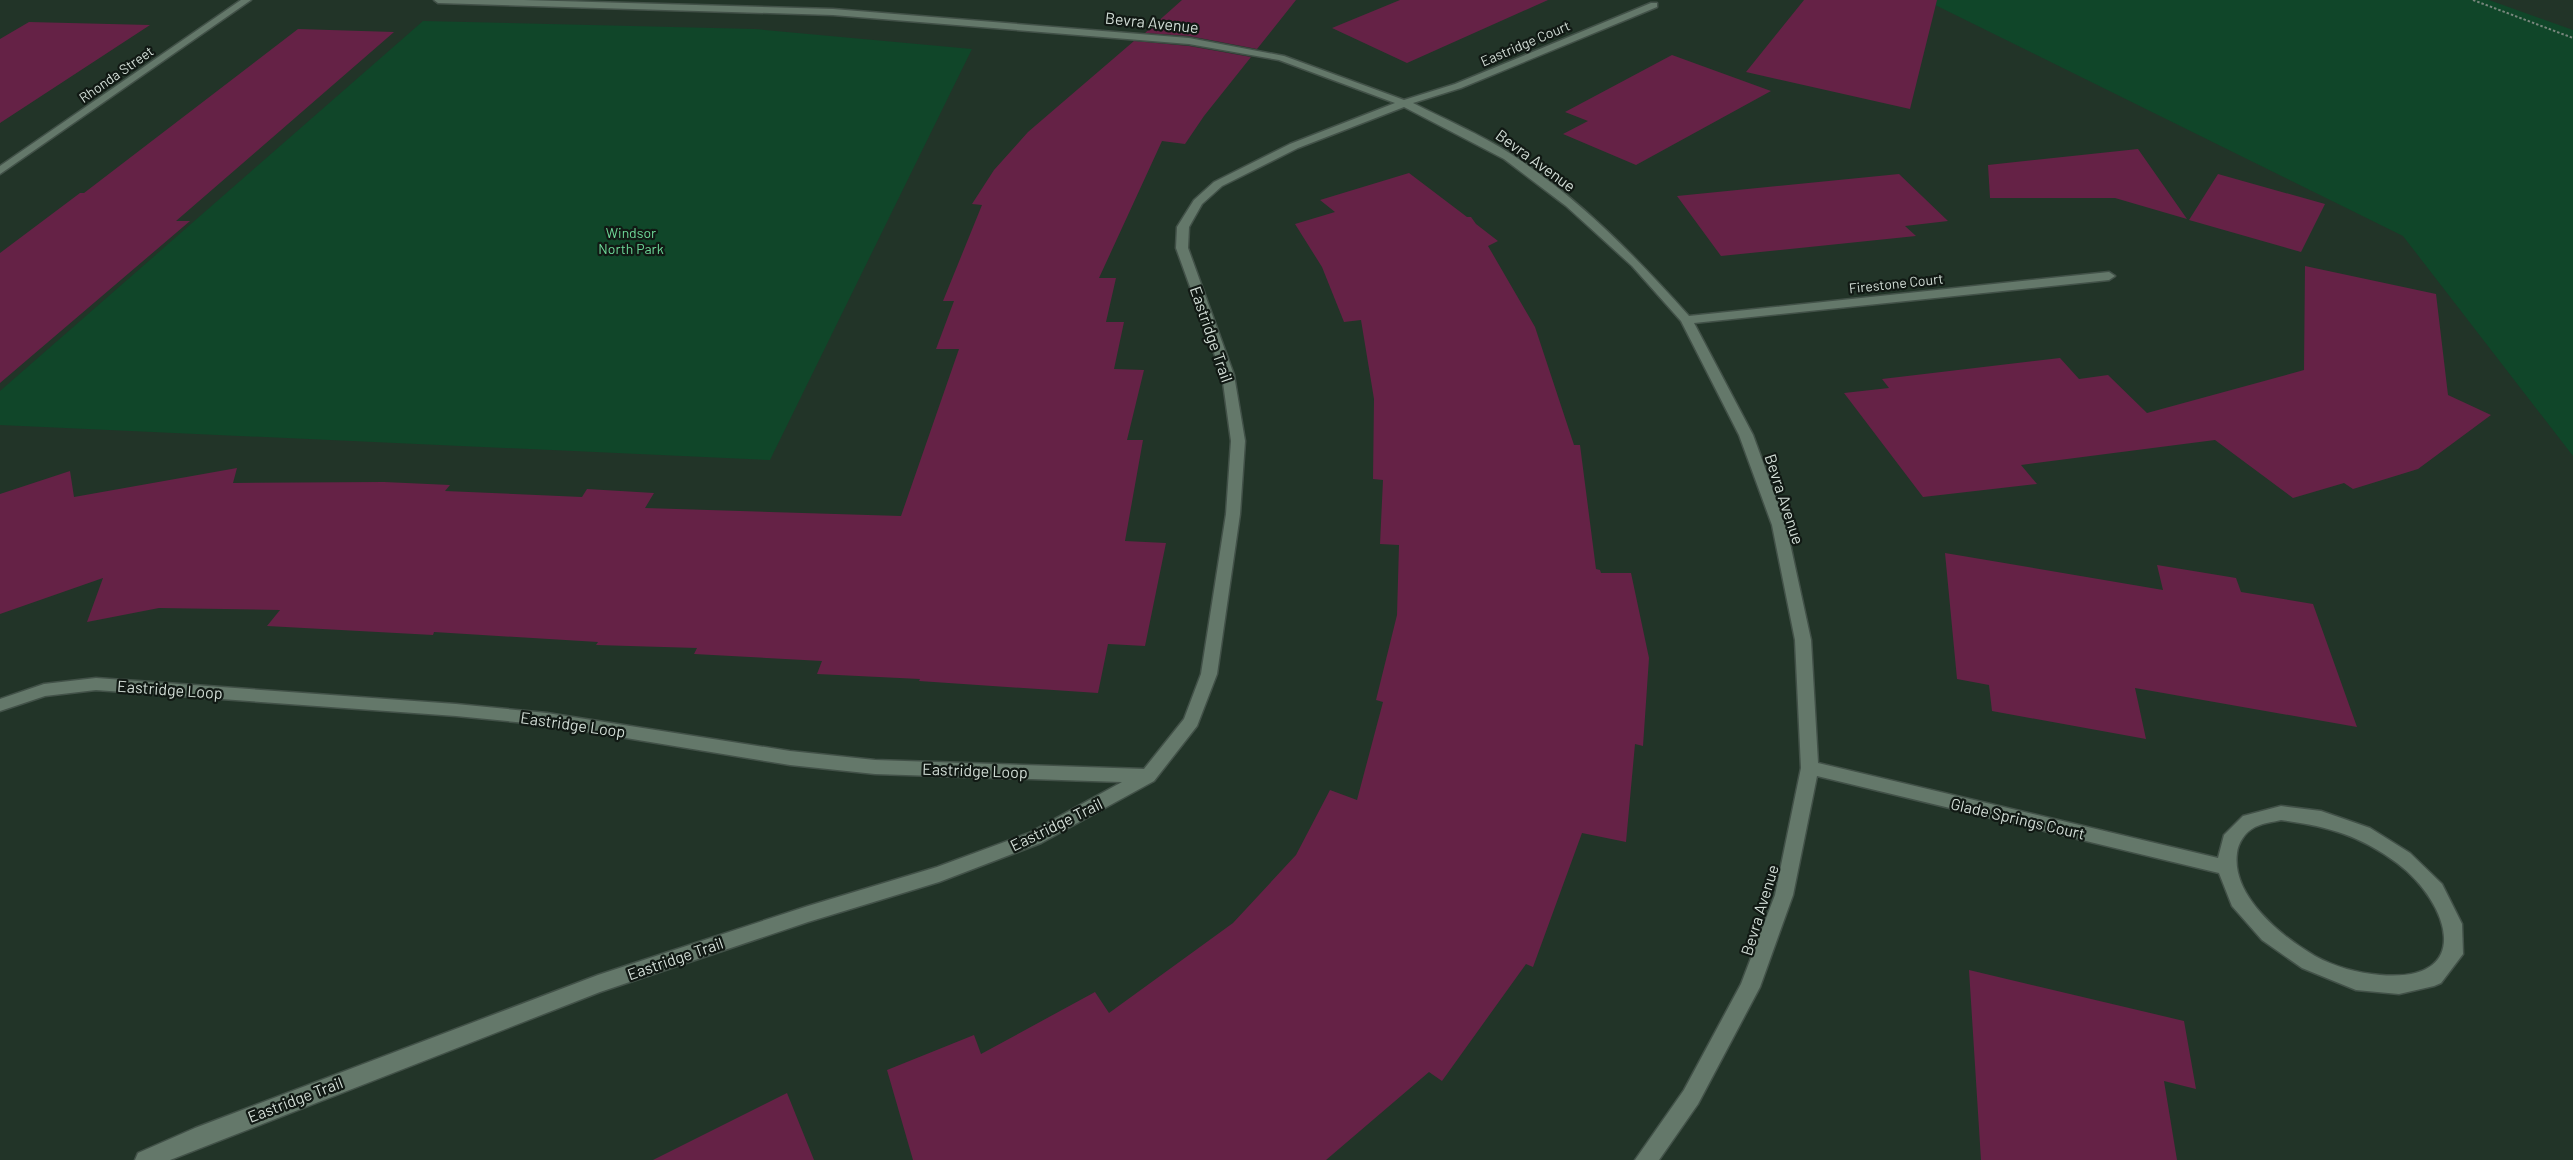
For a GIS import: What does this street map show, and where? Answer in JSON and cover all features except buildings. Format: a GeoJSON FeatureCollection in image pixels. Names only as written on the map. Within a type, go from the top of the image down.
{"type":"FeatureCollection","features":[{"type":"Feature","properties":{"kind":"street","name":"Rhonda Street"},"geometry":{"type":"LineString","coordinates":[[0,171],[247,0]]}},
{"type":"Feature","properties":{"kind":"street","name":"Bevra Avenue"},"geometry":{"type":"LineString","coordinates":[[438,0],[748,4],[1035,27],[1215,45],[1281,58],[1404,103],[1477,139],[1508,157],[1570,204],[1636,264],[1686,320],[1746,435],[1779,525],[1803,640],[1810,768],[1784,895],[1750,987],[1691,1097],[1646,1160]]}},
{"type":"Feature","properties":{"kind":"street","name":"Eastridge Court"},"geometry":{"type":"LineString","coordinates":[[1404,103],[1458,86],[1654,5]]}},
{"type":"Feature","properties":{"kind":"street","name":"Eastridge Trail"},"geometry":{"type":"LineString","coordinates":[[146,1160],[195,1138],[598,984],[808,914],[939,874],[1035,838],[1148,776],[1191,722],[1209,674],[1233,514],[1238,441],[1228,375],[1182,248],[1183,227],[1198,202],[1218,184],[1294,146],[1404,103]]}},
{"type":"Feature","properties":{"kind":"street","name":"Firestone Court"},"geometry":{"type":"LineString","coordinates":[[1686,320],[2108,276]]}},
{"type":"Feature","properties":{"kind":"street","name":"Eastridge Loop"},"geometry":{"type":"LineString","coordinates":[[0,705],[44,690],[96,684],[483,712],[547,719],[790,758],[875,766],[1148,776]]}},
{"type":"Feature","properties":{"kind":"street","name":"Glade Springs Court"},"geometry":{"type":"LineString","coordinates":[[1810,768],[2226,867]]}},
{"type":"Feature","properties":{"kind":"street"},"geometry":{"type":"LineString","coordinates":[[2281,813],[2321,818],[2364,833],[2404,858],[2436,890],[2453,924],[2453,954],[2434,977],[2399,985],[2356,981],[2310,962],[2269,934],[2239,900],[2226,867],[2230,840],[2249,821],[2281,813]]}},
{"type":"Feature","properties":{"kind":"path"},"geometry":{"type":"LineString","coordinates":[[2473,0],[2573,38]]}},
{"type":"Feature","properties":{"kind":"green space"},"geometry":{"type":"Polygon","coordinates":[[[1925,0],[2489,0],[2573,30],[2573,456],[2403,236],[1925,0]]]}},
{"type":"Feature","properties":{"kind":"green space","name":"Windsor North Park"},"geometry":{"type":"Polygon","coordinates":[[[423,21],[755,29],[972,49],[770,460],[0,425],[0,391],[423,21]]]}}]}
